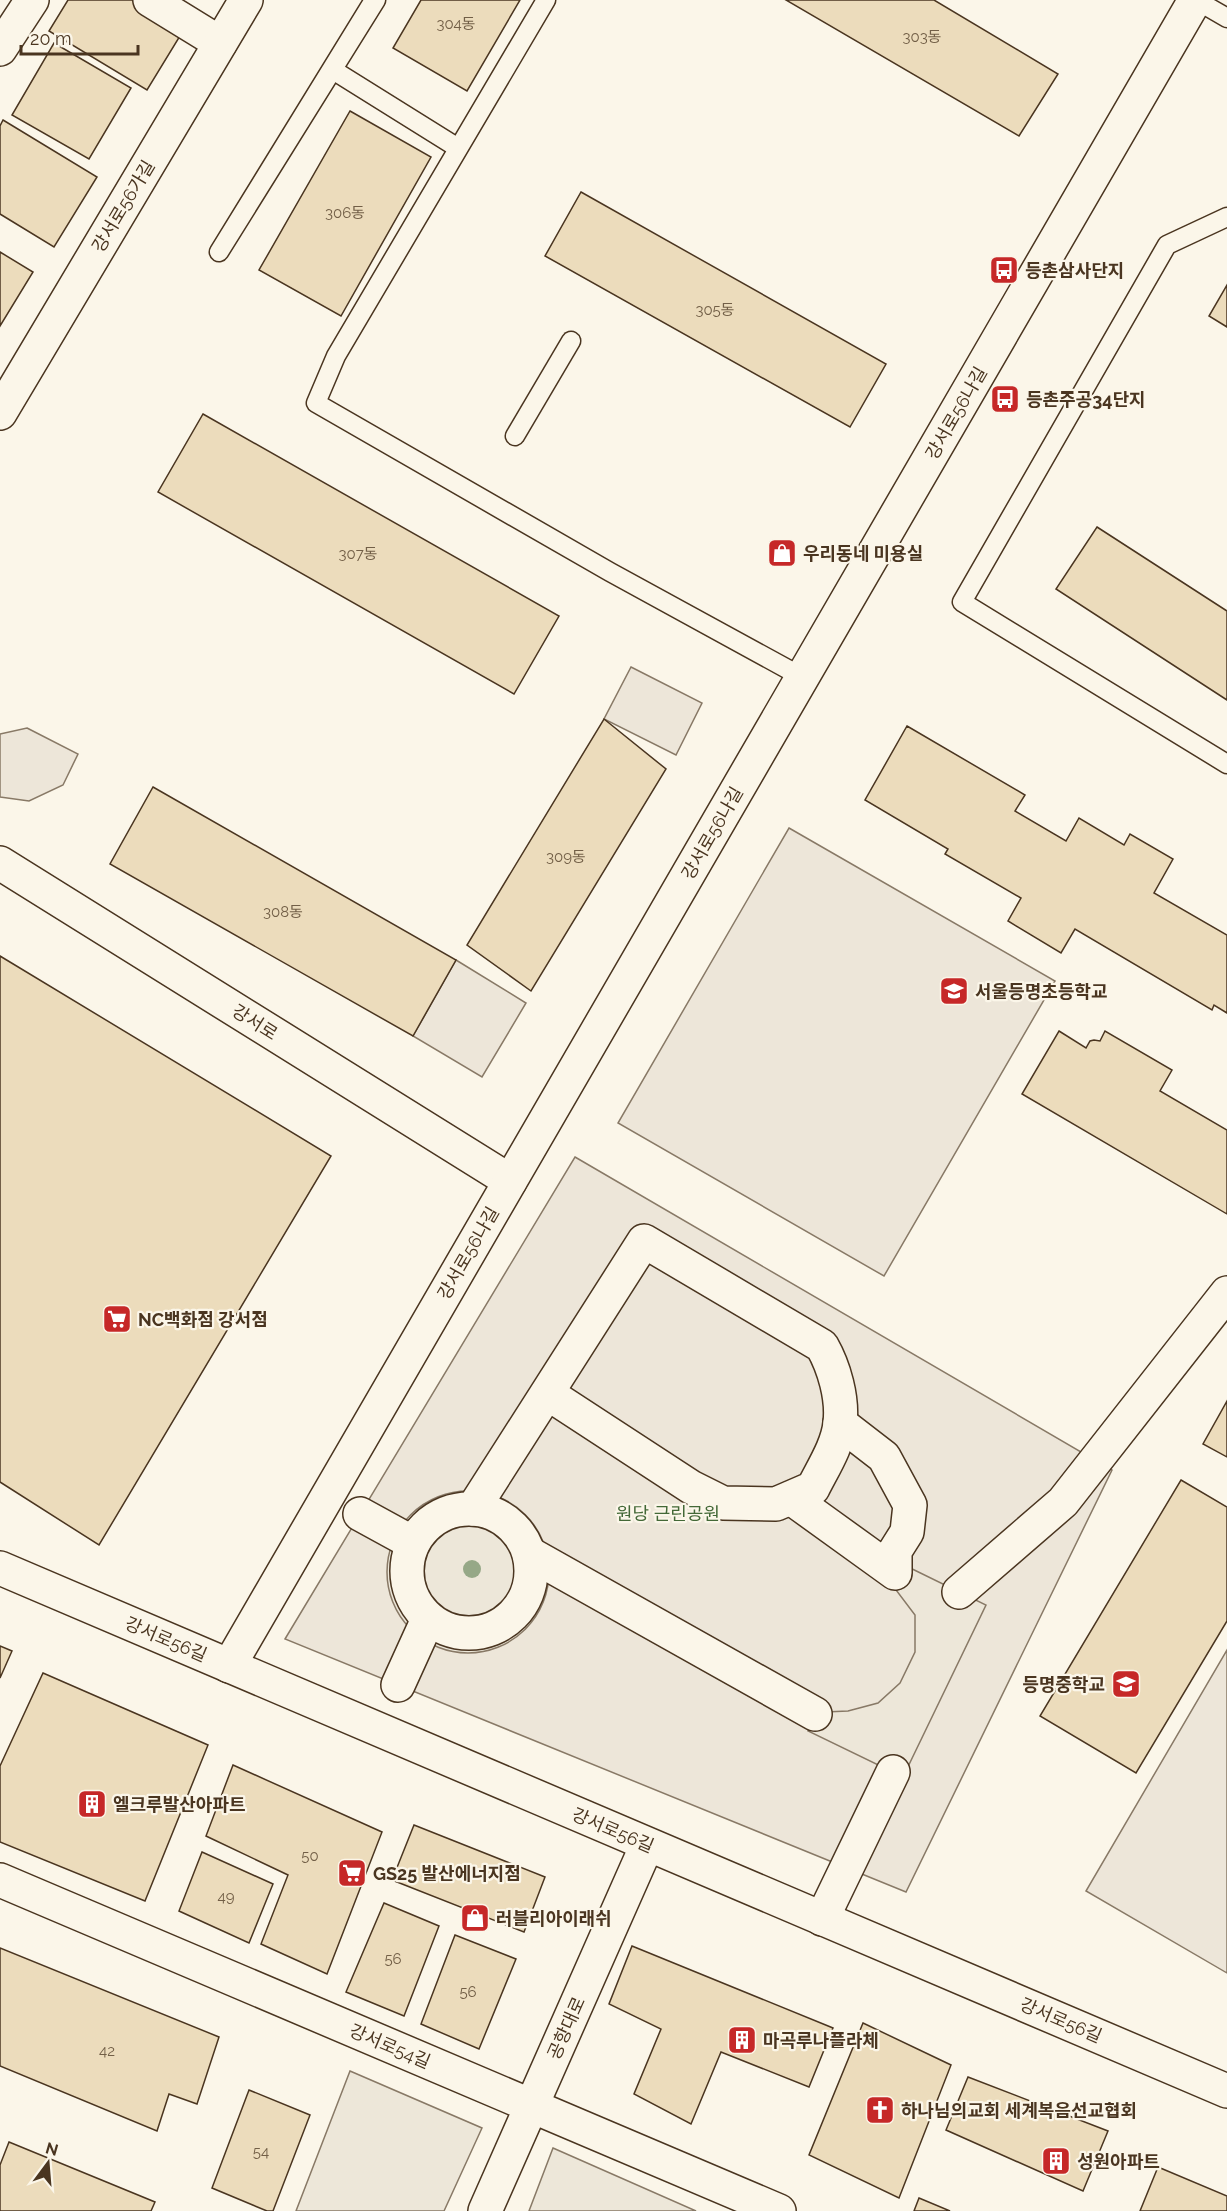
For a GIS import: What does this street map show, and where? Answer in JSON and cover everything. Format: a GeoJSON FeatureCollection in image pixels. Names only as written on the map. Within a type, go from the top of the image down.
{"type":"FeatureCollection","features":[{"type":"Feature","properties":{"kind":"street"},"geometry":{"type":"LineString","coordinates":[[0,49],[32,0]]}},
{"type":"Feature","properties":{"kind":"street"},"geometry":{"type":"LineString","coordinates":[[150,0],[220,43]]}},
{"type":"Feature","properties":{"kind":"street","name":"강서로56가길"},"geometry":{"type":"LineString","coordinates":[[0,413],[246,0]]}},
{"type":"Feature","properties":{"kind":"street","name":"강서로56나길"},"geometry":{"type":"LineString","coordinates":[[229,1666],[1196,0]]}},
{"type":"Feature","properties":{"kind":"street","name":"강서로"},"geometry":{"type":"LineString","coordinates":[[0,863],[510,1181]]}},
{"type":"Feature","properties":{"kind":"street"},"geometry":{"type":"LineString","coordinates":[[473,1509],[644,1240],[822,1346],[833,1365],[840,1423],[832,1449],[813,1488],[776,1504],[723,1503],[691,1486],[547,1393]]}},
{"type":"Feature","properties":{"kind":"street"},"geometry":{"type":"LineString","coordinates":[[959,1592],[1063,1502],[1227,1293]]}},
{"type":"Feature","properties":{"kind":"street"},"geometry":{"type":"LineString","coordinates":[[791,1498],[895,1573],[895,1551],[907,1532],[910,1505],[884,1457],[840,1423]]}},
{"type":"Feature","properties":{"kind":"street"},"geometry":{"type":"LineString","coordinates":[[473,1509],[492,1513],[509,1522],[522,1537],[530,1554],[532,1574],[528,1594],[518,1611],[503,1624],[485,1632],[465,1634],[445,1629],[428,1619],[415,1603],[408,1584],[407,1562],[413,1543],[424,1528],[438,1516],[455,1510],[473,1509]]}},
{"type":"Feature","properties":{"kind":"street"},"geometry":{"type":"LineString","coordinates":[[360,1514],[413,1543]]}},
{"type":"Feature","properties":{"kind":"street"},"geometry":{"type":"LineString","coordinates":[[530,1554],[815,1714]]}},
{"type":"Feature","properties":{"kind":"street","name":"강서로56길"},"geometry":{"type":"LineString","coordinates":[[0,1568],[1227,2091]]}},
{"type":"Feature","properties":{"kind":"street"},"geometry":{"type":"LineString","coordinates":[[398,1685],[428,1619]]}},
{"type":"Feature","properties":{"kind":"street"},"geometry":{"type":"LineString","coordinates":[[822,1919],[893,1772]]}},
{"type":"Feature","properties":{"kind":"street","name":"공항대로"},"geometry":{"type":"LineString","coordinates":[[485,2211],[647,1845]]}},
{"type":"Feature","properties":{"kind":"street","name":"강서로54길"},"geometry":{"type":"LineString","coordinates":[[0,1880],[779,2211]]}},
{"type":"Feature","properties":{"kind":"lane"},"geometry":{"type":"LineString","coordinates":[[375,0],[333,70],[219,252],[375,0]]}},
{"type":"Feature","properties":{"kind":"lane"},"geometry":{"type":"LineString","coordinates":[[546,0],[336,356],[316,403],[610,572],[802,677]]}},
{"type":"Feature","properties":{"kind":"lane"},"geometry":{"type":"LineString","coordinates":[[1196,0],[1227,18]]}},
{"type":"Feature","properties":{"kind":"lane"},"geometry":{"type":"LineString","coordinates":[[333,70],[458,148]]}},
{"type":"Feature","properties":{"kind":"lane"},"geometry":{"type":"LineString","coordinates":[[1227,217],[1167,245],[962,602],[1227,764]]}},
{"type":"Feature","properties":{"kind":"lane"},"geometry":{"type":"LineString","coordinates":[[515,436],[572,341]]}},
{"type":"Feature","properties":{"kind":"green space"},"geometry":{"type":"Polygon","coordinates":[[[631,667],[702,703],[676,755],[604,719],[631,667]]]}},
{"type":"Feature","properties":{"kind":"green space"},"geometry":{"type":"Polygon","coordinates":[[[27,728],[78,754],[63,785],[29,801],[0,797],[0,734],[27,728]]]}},
{"type":"Feature","properties":{"kind":"green space"},"geometry":{"type":"Polygon","coordinates":[[[789,828],[1055,981],[884,1276],[618,1123],[789,828]]]}},
{"type":"Feature","properties":{"kind":"green space"},"geometry":{"type":"Polygon","coordinates":[[[456,960],[526,1003],[482,1077],[413,1036],[456,960]]]}},
{"type":"Feature","properties":{"kind":"green space","name":"원당 근린공원"},"geometry":{"type":"Polygon","coordinates":[[[575,1157],[1112,1470],[906,1892],[285,1639],[575,1157]]]}},
{"type":"Feature","properties":{"kind":"green space"},"geometry":{"type":"Polygon","coordinates":[[[1227,1650],[1227,1973],[1086,1891],[1227,1650]]]}},
{"type":"Feature","properties":{"kind":"shaded area"},"geometry":{"type":"Polygon","coordinates":[[[468,1491],[484,1492],[499,1497],[525,1515],[543,1541],[548,1556],[548,1588],[543,1603],[525,1629],[499,1647],[484,1652],[468,1653],[452,1652],[437,1647],[411,1629],[393,1603],[388,1588],[387,1572],[388,1556],[393,1541],[411,1515],[437,1497],[452,1492],[468,1491]]]}},
{"type":"Feature","properties":{"kind":"shaded area"},"geometry":{"type":"Polygon","coordinates":[[[900,1563],[986,1605],[903,1777],[808,1731],[818,1708],[825,1712],[848,1711],[878,1703],[900,1683],[915,1652],[915,1615],[890,1582],[900,1563]]]}},
{"type":"Feature","properties":{"kind":"shaded area"},"geometry":{"type":"Polygon","coordinates":[[[350,2071],[482,2128],[444,2211],[296,2211],[350,2071]]]}},
{"type":"Feature","properties":{"kind":"shaded area"},"geometry":{"type":"Polygon","coordinates":[[[553,2148],[696,2211],[529,2211],[553,2148]]]}},
{"type":"Feature","properties":{"kind":"building"},"geometry":{"type":"Polygon","coordinates":[[[68,0],[132,0],[183,31],[147,90],[49,31],[68,0]]]}},
{"type":"Feature","properties":{"kind":"building"},"geometry":{"type":"Polygon","coordinates":[[[421,0],[520,0],[467,91],[393,48],[421,0]]]}},
{"type":"Feature","properties":{"kind":"building"},"geometry":{"type":"Polygon","coordinates":[[[786,0],[934,0],[1058,74],[1019,136],[786,0]]]}},
{"type":"Feature","properties":{"kind":"building"},"geometry":{"type":"Polygon","coordinates":[[[54,43],[131,88],[89,159],[12,115],[54,43]]]}},
{"type":"Feature","properties":{"kind":"building"},"geometry":{"type":"Polygon","coordinates":[[[350,111],[431,157],[341,316],[259,270],[350,111]]]}},
{"type":"Feature","properties":{"kind":"building"},"geometry":{"type":"Polygon","coordinates":[[[3,120],[97,177],[54,247],[0,214],[0,126],[3,120]]]}},
{"type":"Feature","properties":{"kind":"building"},"geometry":{"type":"Polygon","coordinates":[[[581,192],[886,364],[850,427],[545,256],[581,192]]]}},
{"type":"Feature","properties":{"kind":"building"},"geometry":{"type":"Polygon","coordinates":[[[0,252],[33,272],[0,326],[0,252]]]}},
{"type":"Feature","properties":{"kind":"building"},"geometry":{"type":"Polygon","coordinates":[[[1227,285],[1227,327],[1209,316],[1227,285]]]}},
{"type":"Feature","properties":{"kind":"building"},"geometry":{"type":"Polygon","coordinates":[[[203,414],[559,616],[514,694],[158,492],[203,414]]]}},
{"type":"Feature","properties":{"kind":"building"},"geometry":{"type":"Polygon","coordinates":[[[1097,527],[1227,611],[1227,700],[1056,589],[1097,527]]]}},
{"type":"Feature","properties":{"kind":"building"},"geometry":{"type":"Polygon","coordinates":[[[604,719],[666,769],[531,991],[467,945],[604,719]]]}},
{"type":"Feature","properties":{"kind":"building"},"geometry":{"type":"Polygon","coordinates":[[[907,726],[1025,795],[1015,811],[1066,841],[1079,818],[1124,845],[1130,834],[1173,859],[1154,893],[1227,935],[1227,1013],[1214,1005],[1212,1010],[1075,929],[1061,953],[1008,921],[1021,898],[945,854],[948,849],[865,800],[907,726]]]}},
{"type":"Feature","properties":{"kind":"building"},"geometry":{"type":"Polygon","coordinates":[[[153,787],[456,960],[413,1036],[110,864],[153,787]]]}},
{"type":"Feature","properties":{"kind":"building","name":"NC백화점 강서점"},"geometry":{"type":"Polygon","coordinates":[[[0,956],[331,1156],[99,1545],[0,1482],[0,956]]]}},
{"type":"Feature","properties":{"kind":"building"},"geometry":{"type":"Polygon","coordinates":[[[1059,1031],[1086,1048],[1090,1041],[1100,1041],[1105,1031],[1172,1070],[1160,1091],[1227,1130],[1227,1214],[1022,1094],[1059,1031]]]}},
{"type":"Feature","properties":{"kind":"building"},"geometry":{"type":"Polygon","coordinates":[[[1227,1401],[1227,1457],[1203,1444],[1227,1401]]]}},
{"type":"Feature","properties":{"kind":"building"},"geometry":{"type":"Polygon","coordinates":[[[1181,1480],[1227,1507],[1227,1621],[1136,1773],[1040,1716],[1181,1480]]]}},
{"type":"Feature","properties":{"kind":"building"},"geometry":{"type":"Polygon","coordinates":[[[0,1646],[12,1651],[0,1678],[0,1646]]]}},
{"type":"Feature","properties":{"kind":"building","name":"엘크루발산아파트"},"geometry":{"type":"Polygon","coordinates":[[[43,1673],[208,1745],[145,1901],[0,1842],[0,1766],[43,1673]]]}},
{"type":"Feature","properties":{"kind":"building"},"geometry":{"type":"Polygon","coordinates":[[[233,1765],[382,1832],[327,1974],[261,1944],[288,1875],[206,1836],[233,1765]]]}},
{"type":"Feature","properties":{"kind":"building"},"geometry":{"type":"Polygon","coordinates":[[[414,1825],[545,1877],[524,1932],[392,1880],[414,1825]]]}},
{"type":"Feature","properties":{"kind":"building"},"geometry":{"type":"Polygon","coordinates":[[[202,1852],[273,1884],[249,1943],[179,1911],[202,1852]]]}},
{"type":"Feature","properties":{"kind":"building"},"geometry":{"type":"Polygon","coordinates":[[[384,1903],[439,1926],[404,2016],[346,1992],[384,1903]]]}},
{"type":"Feature","properties":{"kind":"building"},"geometry":{"type":"Polygon","coordinates":[[[455,1935],[516,1959],[479,2049],[421,2024],[455,1935]]]}},
{"type":"Feature","properties":{"kind":"building","name":"마곡루나플라체"},"geometry":{"type":"Polygon","coordinates":[[[632,1946],[833,2028],[809,2087],[721,2052],[691,2124],[634,2094],[661,2029],[609,2004],[632,1946]]]}},
{"type":"Feature","properties":{"kind":"building"},"geometry":{"type":"Polygon","coordinates":[[[0,1948],[219,2037],[197,2104],[169,2094],[157,2131],[0,2066],[0,1948]]]}},
{"type":"Feature","properties":{"kind":"building","name":"하나님의교회 세계복음선교협회"},"geometry":{"type":"Polygon","coordinates":[[[863,2023],[951,2065],[899,2198],[809,2155],[863,2023]]]}},
{"type":"Feature","properties":{"kind":"building","name":"성원아파트"},"geometry":{"type":"Polygon","coordinates":[[[968,2077],[1108,2131],[1083,2191],[946,2130],[968,2077]]]}},
{"type":"Feature","properties":{"kind":"building"},"geometry":{"type":"Polygon","coordinates":[[[249,2090],[310,2115],[273,2211],[267,2211],[212,2188],[249,2090]]]}},
{"type":"Feature","properties":{"kind":"building"},"geometry":{"type":"Polygon","coordinates":[[[9,2142],[155,2202],[151,2211],[0,2211],[0,2165],[9,2142]]]}},
{"type":"Feature","properties":{"kind":"building"},"geometry":{"type":"Polygon","coordinates":[[[1158,2167],[1227,2196],[1227,2211],[1140,2211],[1158,2167]]]}},
{"type":"Feature","properties":{"kind":"building"},"geometry":{"type":"Polygon","coordinates":[[[919,2198],[950,2211],[914,2211],[919,2198]]]}},
{"type":"Feature","properties":{"kind":"place","name":"등촌삼사단지"},"geometry":{"type":"Point","coordinates":[1004,270]}},
{"type":"Feature","properties":{"kind":"place","name":"등촌주공34단지"},"geometry":{"type":"Point","coordinates":[1005,399]}},
{"type":"Feature","properties":{"kind":"place","name":"우리동네 미용실"},"geometry":{"type":"Point","coordinates":[782,553]}},
{"type":"Feature","properties":{"kind":"place","name":"서울등명초등학교"},"geometry":{"type":"Point","coordinates":[954,991]}},
{"type":"Feature","properties":{"kind":"place","name":"NC백화점 강서점"},"geometry":{"type":"Point","coordinates":[117,1319]}},
{"type":"Feature","properties":{"kind":"place","name":"등명중학교"},"geometry":{"type":"Point","coordinates":[1126,1684]}},
{"type":"Feature","properties":{"kind":"place","name":"엘크루발산아파트"},"geometry":{"type":"Point","coordinates":[92,1804]}},
{"type":"Feature","properties":{"kind":"place","name":"GS25 발산에너지점"},"geometry":{"type":"Point","coordinates":[352,1873]}},
{"type":"Feature","properties":{"kind":"place","name":"러블리아이래쉬"},"geometry":{"type":"Point","coordinates":[475,1918]}},
{"type":"Feature","properties":{"kind":"place","name":"마곡루나플라체"},"geometry":{"type":"Point","coordinates":[742,2040]}},
{"type":"Feature","properties":{"kind":"place","name":"하나님의교회 세계복음선교협회"},"geometry":{"type":"Point","coordinates":[880,2110]}},
{"type":"Feature","properties":{"kind":"place","name":"성원아파트"},"geometry":{"type":"Point","coordinates":[1056,2161]}}]}
